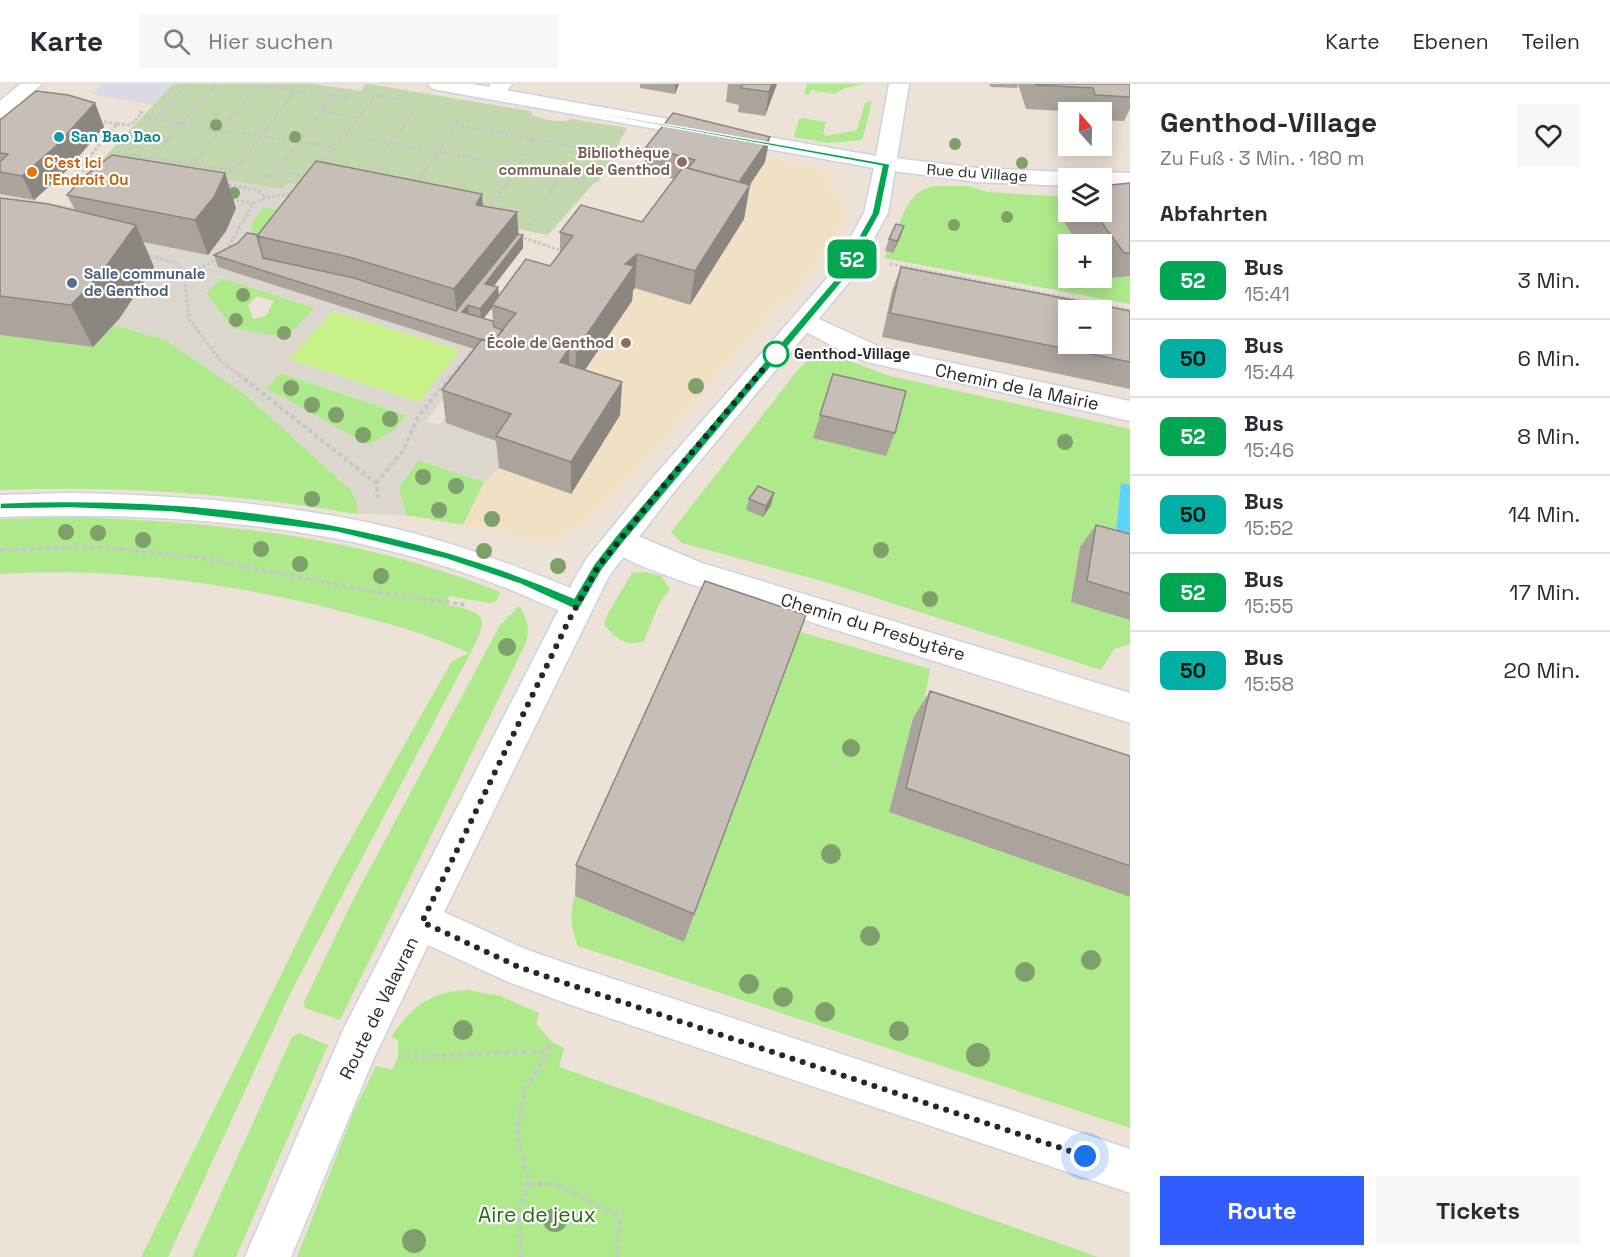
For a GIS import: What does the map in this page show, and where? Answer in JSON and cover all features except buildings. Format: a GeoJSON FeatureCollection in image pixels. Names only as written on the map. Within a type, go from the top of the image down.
{"type":"FeatureCollection","features":[{"type":"Feature","properties":{"kind":"street"},"geometry":{"type":"LineString","coordinates":[[0,112],[32,84]]}},
{"type":"Feature","properties":{"kind":"street","name":"Rue du Village"},"geometry":{"type":"LineString","coordinates":[[438,84],[499,89],[886,164],[977,175],[1058,179]]}},
{"type":"Feature","properties":{"kind":"street","name":"Route de Valavran"},"geometry":{"type":"LineString","coordinates":[[268,1257],[359,1043],[422,922],[576,604],[598,567],[619,540],[806,321],[838,280],[862,240],[876,213],[899,84]]}},
{"type":"Feature","properties":{"kind":"street"},"geometry":{"type":"LineString","coordinates":[[1112,179],[1130,180]]}},
{"type":"Feature","properties":{"kind":"street","name":"Chemin de la Mairie"},"geometry":{"type":"LineString","coordinates":[[806,321],[849,345],[876,356],[1130,411]]}},
{"type":"Feature","properties":{"kind":"street"},"geometry":{"type":"LineString","coordinates":[[0,507],[71,504],[172,508],[336,528],[447,555],[524,581],[576,604]]}},
{"type":"Feature","properties":{"kind":"street","name":"Chemin du Presbytère"},"geometry":{"type":"LineString","coordinates":[[619,540],[648,555],[694,573],[1130,708]]}},
{"type":"Feature","properties":{"kind":"street"},"geometry":{"type":"LineString","coordinates":[[422,922],[519,967],[1130,1171]]}},
{"type":"Feature","properties":{"kind":"path"},"geometry":{"type":"LineString","coordinates":[[187,84],[124,153],[273,177],[333,96]]}},
{"type":"Feature","properties":{"kind":"path"},"geometry":{"type":"LineString","coordinates":[[152,158],[216,84]]}},
{"type":"Feature","properties":{"kind":"path"},"geometry":{"type":"LineString","coordinates":[[250,84],[349,98]]}},
{"type":"Feature","properties":{"kind":"path"},"geometry":{"type":"LineString","coordinates":[[187,171],[259,85]]}},
{"type":"Feature","properties":{"kind":"path"},"geometry":{"type":"LineString","coordinates":[[234,171],[296,90]]}},
{"type":"Feature","properties":{"kind":"path"},"geometry":{"type":"LineString","coordinates":[[309,177],[376,95]]}},
{"type":"Feature","properties":{"kind":"path"},"geometry":{"type":"LineString","coordinates":[[364,177],[421,102]]}},
{"type":"Feature","properties":{"kind":"path"},"geometry":{"type":"LineString","coordinates":[[96,121],[131,124],[142,113],[139,108]]}},
{"type":"Feature","properties":{"kind":"path"},"geometry":{"type":"LineString","coordinates":[[321,111],[358,117]]}},
{"type":"Feature","properties":{"kind":"path"},"geometry":{"type":"LineString","coordinates":[[144,118],[333,147]]}},
{"type":"Feature","properties":{"kind":"path"},"geometry":{"type":"LineString","coordinates":[[414,187],[462,118]]}},
{"type":"Feature","properties":{"kind":"path"},"geometry":{"type":"LineString","coordinates":[[105,166],[92,163],[90,156],[117,124]]}},
{"type":"Feature","properties":{"kind":"path"},"geometry":{"type":"LineString","coordinates":[[456,126],[607,153]]}},
{"type":"Feature","properties":{"kind":"path"},"geometry":{"type":"LineString","coordinates":[[484,219],[541,130]]}},
{"type":"Feature","properties":{"kind":"path"},"geometry":{"type":"LineString","coordinates":[[345,134],[588,180]]}},
{"type":"Feature","properties":{"kind":"path"},"geometry":{"type":"LineString","coordinates":[[277,171],[319,179]]}},
{"type":"Feature","properties":{"kind":"path"},"geometry":{"type":"LineString","coordinates":[[528,230],[560,174]]}},
{"type":"Feature","properties":{"kind":"path"},"geometry":{"type":"LineString","coordinates":[[214,182],[257,190],[266,197]]}},
{"type":"Feature","properties":{"kind":"path"},"geometry":{"type":"LineString","coordinates":[[184,274],[226,251],[254,203],[266,197],[294,194]]}},
{"type":"Feature","properties":{"kind":"path"},"geometry":{"type":"LineString","coordinates":[[228,197],[235,201],[254,203]]}},
{"type":"Feature","properties":{"kind":"path"},"geometry":{"type":"LineString","coordinates":[[513,234],[559,250]]}},
{"type":"Feature","properties":{"kind":"path"},"geometry":{"type":"LineString","coordinates":[[143,253],[176,263],[184,274],[189,319],[220,360],[376,483],[379,500]]}},
{"type":"Feature","properties":{"kind":"path"},"geometry":{"type":"LineString","coordinates":[[213,260],[224,264]]}},
{"type":"Feature","properties":{"kind":"path"},"geometry":{"type":"LineString","coordinates":[[886,263],[1130,310]]}},
{"type":"Feature","properties":{"kind":"path"},"geometry":{"type":"LineString","coordinates":[[376,483],[403,451],[418,417],[431,398],[475,349]]}},
{"type":"Feature","properties":{"kind":"path"},"geometry":{"type":"LineString","coordinates":[[0,550],[50,547],[100,548],[202,558],[369,591],[477,607]]}},
{"type":"Feature","properties":{"kind":"path"},"geometry":{"type":"LineString","coordinates":[[521,1257],[519,1210],[529,1184],[518,1140],[518,1123],[526,1088],[544,1060],[546,1051],[552,1042]]}},
{"type":"Feature","properties":{"kind":"path"},"geometry":{"type":"LineString","coordinates":[[398,1057],[426,1058],[546,1051]]}},
{"type":"Feature","properties":{"kind":"path"},"geometry":{"type":"LineString","coordinates":[[529,1184],[555,1184],[616,1215],[619,1218],[617,1257]]}},
{"type":"Feature","properties":{"kind":"shaded area"},"geometry":{"type":"Polygon","coordinates":[[[103,84],[173,84],[154,105],[92,94],[103,84]]]}},
{"type":"Feature","properties":{"kind":"shaded area","name":"École de Genthod"},"geometry":{"type":"Polygon","coordinates":[[[671,137],[817,167],[844,177],[826,181],[845,201],[845,216],[839,230],[820,261],[792,297],[783,299],[641,467],[583,527],[548,544],[463,525],[484,482],[499,468],[446,423],[640,256],[691,184],[644,171],[671,137]]]}},
{"type":"Feature","properties":{"kind":"shaded area"},"geometry":{"type":"Polygon","coordinates":[[[79,156],[282,189],[289,183],[328,190],[309,215],[264,207],[253,222],[251,245],[219,267],[485,352],[513,447],[499,468],[484,482],[419,460],[399,487],[406,515],[357,514],[353,492],[247,396],[166,340],[114,325],[154,267],[0,238],[0,194],[74,207],[102,175],[67,170],[79,156]],[[144,175],[207,255],[226,231],[242,191],[144,175]],[[222,278],[206,293],[233,328],[286,338],[314,308],[222,278]],[[333,311],[289,359],[419,402],[459,350],[333,311]],[[280,373],[266,388],[368,445],[395,430],[406,415],[280,373]],[[456,382],[426,421],[439,425],[469,386],[456,382]]]}},
{"type":"Feature","properties":{"kind":"green space"},"geometry":{"type":"Polygon","coordinates":[[[173,84],[313,84],[361,91],[365,84],[369,84],[530,111],[533,116],[552,120],[571,119],[627,128],[598,182],[594,183],[548,235],[289,183],[282,189],[102,160],[173,84]]]}},
{"type":"Feature","properties":{"kind":"green space"},"geometry":{"type":"Polygon","coordinates":[[[807,84],[864,84],[845,88],[834,94],[811,90],[809,95],[804,94],[807,84]]]}},
{"type":"Feature","properties":{"kind":"green space"},"geometry":{"type":"Polygon","coordinates":[[[872,101],[863,138],[860,140],[828,143],[794,137],[799,119],[802,118],[826,122],[823,134],[826,136],[857,130],[865,103],[872,101]]]}},
{"type":"Feature","properties":{"kind":"green space"},"geometry":{"type":"Polygon","coordinates":[[[934,186],[969,186],[987,192],[1058,196],[1058,222],[1074,222],[1082,234],[1058,234],[1058,288],[1112,288],[1112,278],[1130,276],[1130,304],[884,258],[887,252],[893,253],[900,239],[894,237],[908,205],[918,193],[934,186]]]}},
{"type":"Feature","properties":{"kind":"green space"},"geometry":{"type":"Polygon","coordinates":[[[264,207],[309,215],[251,245],[252,222],[264,207]]]}},
{"type":"Feature","properties":{"kind":"green space"},"geometry":{"type":"Polygon","coordinates":[[[222,278],[315,308],[286,338],[232,328],[205,293],[222,278]],[[257,296],[248,305],[253,319],[266,316],[274,301],[257,296]]]}},
{"type":"Feature","properties":{"kind":"green space"},"geometry":{"type":"Polygon","coordinates":[[[333,311],[460,350],[419,403],[288,359],[333,311]]]}},
{"type":"Feature","properties":{"kind":"green space"},"geometry":{"type":"Polygon","coordinates":[[[114,325],[166,340],[247,396],[353,492],[357,514],[224,496],[134,490],[0,490],[0,335],[92,347],[114,325]]]}},
{"type":"Feature","properties":{"kind":"green space"},"geometry":{"type":"Polygon","coordinates":[[[820,350],[890,376],[1130,429],[1130,644],[1114,649],[1101,670],[829,583],[682,543],[671,532],[797,371],[820,350]]]}},
{"type":"Feature","properties":{"kind":"green space"},"geometry":{"type":"Polygon","coordinates":[[[280,373],[406,415],[395,430],[368,445],[266,388],[280,373]]]}},
{"type":"Feature","properties":{"kind":"green space"},"geometry":{"type":"Polygon","coordinates":[[[419,460],[484,482],[463,525],[406,515],[399,487],[419,460]]]}},
{"type":"Feature","properties":{"kind":"green space"},"geometry":{"type":"Polygon","coordinates":[[[78,517],[187,524],[292,536],[396,558],[448,573],[500,592],[496,601],[489,603],[449,596],[448,605],[471,611],[478,614],[481,619],[482,624],[476,642],[290,994],[168,1257],[141,1257],[332,872],[452,661],[469,653],[376,620],[217,585],[130,575],[43,572],[0,574],[0,519],[78,517]]]}},
{"type":"Feature","properties":{"kind":"green space"},"geometry":{"type":"Polygon","coordinates":[[[646,572],[661,576],[670,589],[659,604],[644,641],[626,642],[617,638],[604,625],[607,615],[632,573],[646,572]]]}},
{"type":"Feature","properties":{"kind":"green space"},"geometry":{"type":"Polygon","coordinates":[[[519,606],[527,623],[526,643],[340,1020],[305,1008],[304,1002],[352,902],[500,625],[519,606]]]}},
{"type":"Feature","properties":{"kind":"green space"},"geometry":{"type":"Polygon","coordinates":[[[724,610],[930,669],[921,720],[913,718],[889,812],[1130,897],[1130,1128],[578,946],[572,921],[575,896],[684,942],[790,660],[724,610]]]}},
{"type":"Feature","properties":{"kind":"green space","name":"Aire de jeux"},"geometry":{"type":"Polygon","coordinates":[[[468,990],[500,996],[539,1013],[536,1024],[552,1042],[564,1048],[559,1067],[1098,1257],[297,1257],[354,1111],[376,1066],[392,1070],[398,1057],[398,1040],[391,1037],[407,1017],[423,1003],[443,994],[468,990]]]}},
{"type":"Feature","properties":{"kind":"green space"},"geometry":{"type":"Polygon","coordinates":[[[299,1033],[328,1045],[236,1257],[192,1257],[292,1037],[299,1033]]]}},
{"type":"Feature","properties":{"kind":"water"},"geometry":{"type":"Polygon","coordinates":[[[1121,483],[1130,485],[1130,537],[1116,533],[1121,483]]]}},
{"type":"Feature","properties":{"kind":"bus line","name":"52"},"geometry":{"type":"LineString","coordinates":[[0,507],[71,504],[172,508],[336,528],[447,555],[524,581],[576,604],[598,567],[619,540],[838,280],[876,213],[886,164],[438,84]]}},
{"type":"Feature","properties":{"kind":"place","name":"San Bao Dao"},"geometry":{"type":"Point","coordinates":[59,137]}},
{"type":"Feature","properties":{"kind":"place","name":"Bibliothèque communale de Genthod"},"geometry":{"type":"Point","coordinates":[682,162]}},
{"type":"Feature","properties":{"kind":"place","name":"C'est Ici l'Endroit Ou"},"geometry":{"type":"Point","coordinates":[32,172]}},
{"type":"Feature","properties":{"kind":"place","name":"Salle communale de Genthod"},"geometry":{"type":"Point","coordinates":[72,283]}},
{"type":"Feature","properties":{"kind":"place","name":"École de Genthod"},"geometry":{"type":"Point","coordinates":[626,343]}},
{"type":"Feature","properties":{"kind":"place","name":"Genthod-Village"},"geometry":{"type":"Point","coordinates":[776,354]}},
{"type":"Feature","properties":{"kind":"route"},"geometry":{"type":"LineString","coordinates":[[776,354],[660,490],[598,567],[576,604],[422,922],[519,967],[1085,1156]]}}]}
